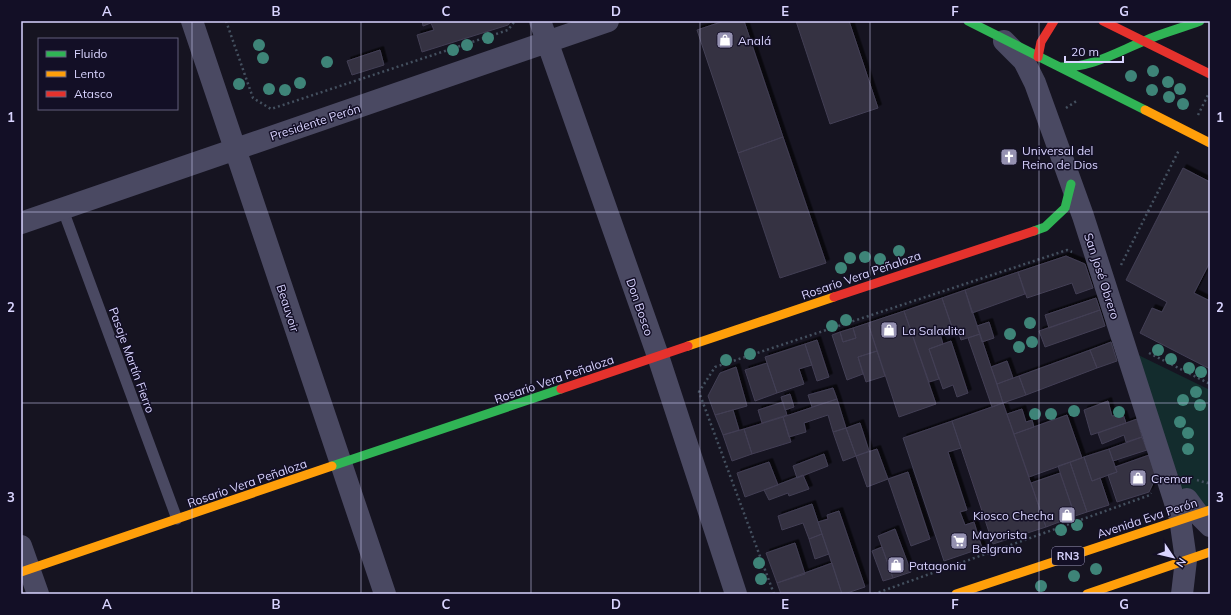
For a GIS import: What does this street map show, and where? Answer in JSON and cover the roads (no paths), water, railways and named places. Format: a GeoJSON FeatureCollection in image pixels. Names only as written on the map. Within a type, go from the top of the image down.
{"type":"FeatureCollection","features":[{"type":"Feature","properties":{"kind":"main road"},"geometry":{"type":"LineString","coordinates":[[968,21],[1210,143]]}},
{"type":"Feature","properties":{"kind":"main road"},"geometry":{"type":"LineString","coordinates":[[1047,62],[1041,42],[1054,21]]}},
{"type":"Feature","properties":{"kind":"main road"},"geometry":{"type":"LineString","coordinates":[[1103,21],[1210,74]]}},
{"type":"Feature","properties":{"kind":"main road"},"geometry":{"type":"LineString","coordinates":[[1047,62],[1076,68],[1090,65],[1145,41],[1200,21]]}},
{"type":"Feature","properties":{"kind":"main road","name":"Rosario Vera Peñaloza"},"geometry":{"type":"LineString","coordinates":[[25,571],[658,356],[1045,227],[1065,208],[1071,184]]}},
{"type":"Feature","properties":{"kind":"main road","name":"Avenida Eva Perón"},"geometry":{"type":"LineString","coordinates":[[956,594],[1200,517]]}},
{"type":"Feature","properties":{"kind":"main road"},"geometry":{"type":"LineString","coordinates":[[1088,594],[1210,552]]}},
{"type":"Feature","properties":{"kind":"street","name":"Beauvoir"},"geometry":{"type":"LineString","coordinates":[[192,21],[385,594]]}},
{"type":"Feature","properties":{"kind":"street","name":"Don Bosco"},"geometry":{"type":"LineString","coordinates":[[540,21],[658,356],[736,594]]}},
{"type":"Feature","properties":{"kind":"street","name":"Presidente Perón"},"geometry":{"type":"LineString","coordinates":[[21,223],[63,210],[235,149],[608,21]]}},
{"type":"Feature","properties":{"kind":"street","name":"San José Obrero"},"geometry":{"type":"LineString","coordinates":[[1000,37],[1024,61],[1039,94],[1102,276],[1161,460],[1200,517],[1186,560],[1182,594]]}},
{"type":"Feature","properties":{"kind":"street","name":"San José Obrero"},"geometry":{"type":"LineString","coordinates":[[1039,94],[1047,62]]}},
{"type":"Feature","properties":{"kind":"street"},"geometry":{"type":"LineString","coordinates":[[21,546],[25,571],[38,594]]}},
{"type":"Feature","properties":{"kind":"lane","name":"Pasaje Martín Fierro"},"geometry":{"type":"LineString","coordinates":[[63,210],[177,519]]}},
{"type":"Feature","properties":{"kind":"place","name":"Analá"},"geometry":{"type":"Point","coordinates":[725,40]}},
{"type":"Feature","properties":{"kind":"place","name":"Universal del Reino de Dios"},"geometry":{"type":"Point","coordinates":[1009,157]}},
{"type":"Feature","properties":{"kind":"place","name":"La Saladita"},"geometry":{"type":"Point","coordinates":[889,330]}},
{"type":"Feature","properties":{"kind":"place","name":"Cremar"},"geometry":{"type":"Point","coordinates":[1138,478]}},
{"type":"Feature","properties":{"kind":"place","name":"Kiosco Checha"},"geometry":{"type":"Point","coordinates":[1067,515]}},
{"type":"Feature","properties":{"kind":"place","name":"Mayorista Belgrano"},"geometry":{"type":"Point","coordinates":[959,541]}},
{"type":"Feature","properties":{"kind":"place","name":"Patagonia"},"geometry":{"type":"Point","coordinates":[896,565]}}]}
